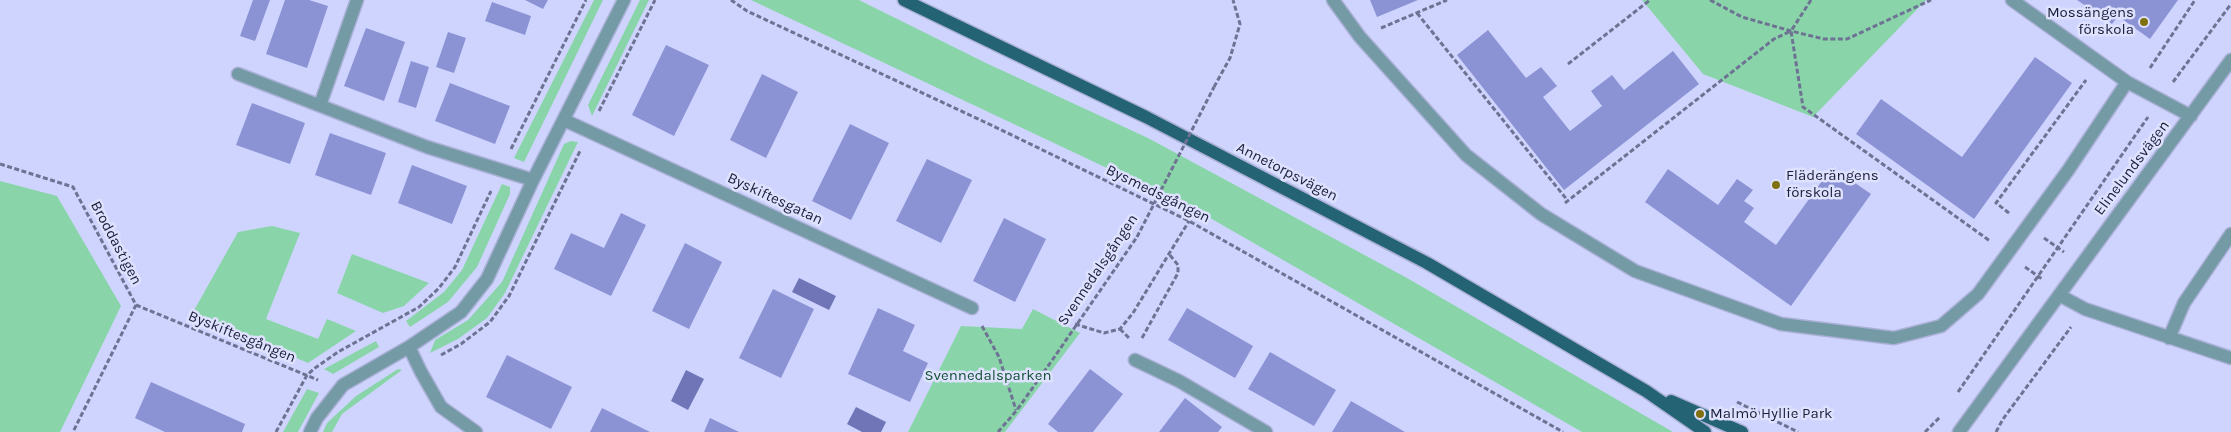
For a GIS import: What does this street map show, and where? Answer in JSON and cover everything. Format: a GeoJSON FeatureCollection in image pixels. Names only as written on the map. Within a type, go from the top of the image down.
{"type":"FeatureCollection","features":[{"type":"Feature","properties":{"kind":"main road","name":"Annetorpsvägen"},"geometry":{"type":"LineString","coordinates":[[904,0],[1146,117],[1427,263],[1646,390],[1705,432]]}},
{"type":"Feature","properties":{"kind":"main road","name":"Annetorpsvägen"},"geometry":{"type":"LineString","coordinates":[[1646,390],[1742,432]]}},
{"type":"Feature","properties":{"kind":"street"},"geometry":{"type":"LineString","coordinates":[[320,105],[357,0]]}},
{"type":"Feature","properties":{"kind":"street"},"geometry":{"type":"LineString","coordinates":[[310,432],[317,418],[343,384],[409,347],[461,312],[487,279],[533,180],[624,0]]}},
{"type":"Feature","properties":{"kind":"street"},"geometry":{"type":"LineString","coordinates":[[1333,0],[1360,37],[1466,155],[1547,218],[1635,271],[1781,324],[1894,338],[1941,326],[1978,294],[2132,85]]}},
{"type":"Feature","properties":{"kind":"street"},"geometry":{"type":"LineString","coordinates":[[2012,0],[2132,85],[2191,116]]}},
{"type":"Feature","properties":{"kind":"street","name":"Elinelundsvägen"},"geometry":{"type":"LineString","coordinates":[[1959,432],[2231,60]]}},
{"type":"Feature","properties":{"kind":"street"},"geometry":{"type":"LineString","coordinates":[[238,74],[427,147],[533,180]]}},
{"type":"Feature","properties":{"kind":"street","name":"Byskiftesgatan"},"geometry":{"type":"LineString","coordinates":[[564,120],[972,308]]}},
{"type":"Feature","properties":{"kind":"street"},"geometry":{"type":"LineString","coordinates":[[2169,338],[2184,303],[2231,234]]}},
{"type":"Feature","properties":{"kind":"street"},"geometry":{"type":"LineString","coordinates":[[2059,294],[2085,309],[2231,358]]}},
{"type":"Feature","properties":{"kind":"street"},"geometry":{"type":"LineString","coordinates":[[409,347],[441,407],[476,432]]}},
{"type":"Feature","properties":{"kind":"street"},"geometry":{"type":"LineString","coordinates":[[1135,360],[1179,381],[1266,432]]}},
{"type":"Feature","properties":{"kind":"street","name":"Elinelundsvägen"},"geometry":{"type":"LineString","coordinates":[[1965,432],[1970,418]]}},
{"type":"Feature","properties":{"kind":"path"},"geometry":{"type":"LineString","coordinates":[[276,432],[307,375],[338,352],[419,307],[439,288],[455,267],[586,0]]}},
{"type":"Feature","properties":{"kind":"path","name":"Bysmedsgången"},"geometry":{"type":"LineString","coordinates":[[731,0],[747,10],[992,125],[1189,221],[1563,432]]}},
{"type":"Feature","properties":{"kind":"path","name":"Svennedalsgången"},"geometry":{"type":"LineString","coordinates":[[998,432],[1016,410],[1137,237],[1230,58],[1240,24],[1233,0]]}},
{"type":"Feature","properties":{"kind":"path"},"geometry":{"type":"LineString","coordinates":[[1360,37],[1447,0]]}},
{"type":"Feature","properties":{"kind":"path"},"geometry":{"type":"LineString","coordinates":[[1568,64],[1650,0]]}},
{"type":"Feature","properties":{"kind":"path"},"geometry":{"type":"LineString","coordinates":[[1710,0],[1742,17],[1824,39],[1847,39],[1931,0]]}},
{"type":"Feature","properties":{"kind":"path"},"geometry":{"type":"LineString","coordinates":[[1547,218],[1774,38],[1791,31],[1811,0]]}},
{"type":"Feature","properties":{"kind":"path"},"geometry":{"type":"LineString","coordinates":[[2132,85],[2195,0]]}},
{"type":"Feature","properties":{"kind":"path"},"geometry":{"type":"LineString","coordinates":[[1956,394],[2160,100],[2231,4]]}},
{"type":"Feature","properties":{"kind":"path"},"geometry":{"type":"LineString","coordinates":[[1417,13],[1568,201]]}},
{"type":"Feature","properties":{"kind":"path"},"geometry":{"type":"LineString","coordinates":[[1791,31],[1803,107],[2038,276],[2059,294]]}},
{"type":"Feature","properties":{"kind":"path"},"geometry":{"type":"LineString","coordinates":[[2069,255],[1996,203],[2099,62]]}},
{"type":"Feature","properties":{"kind":"path","name":"Broddastigen"},"geometry":{"type":"LineString","coordinates":[[0,164],[73,187],[136,305],[73,432]]}},
{"type":"Feature","properties":{"kind":"path"},"geometry":{"type":"LineString","coordinates":[[1075,324],[1104,333],[1120,329],[1134,313],[1189,221]]}},
{"type":"Feature","properties":{"kind":"path"},"geometry":{"type":"LineString","coordinates":[[1135,360],[1137,347],[1178,273],[1178,265],[1169,254]]}},
{"type":"Feature","properties":{"kind":"path","name":"Byskiftesgången"},"geometry":{"type":"LineString","coordinates":[[136,305],[340,389]]}},
{"type":"Feature","properties":{"kind":"path"},"geometry":{"type":"LineString","coordinates":[[972,308],[999,357],[1016,410]]}},
{"type":"Feature","properties":{"kind":"path"},"geometry":{"type":"LineString","coordinates":[[1996,432],[2003,419],[2073,324]]}},
{"type":"Feature","properties":{"kind":"path"},"geometry":{"type":"LineString","coordinates":[[1737,402],[1798,432]]}},
{"type":"Feature","properties":{"kind":"path"},"geometry":{"type":"LineString","coordinates":[[1925,432],[1945,409]]}},
{"type":"Feature","properties":{"kind":"green space"},"geometry":{"type":"Polygon","coordinates":[[[594,0],[603,0],[524,162],[514,158],[594,0]]]}},
{"type":"Feature","properties":{"kind":"green space"},"geometry":{"type":"Polygon","coordinates":[[[640,0],[649,0],[592,116],[588,105],[640,0]]]}},
{"type":"Feature","properties":{"kind":"green space"},"geometry":{"type":"Polygon","coordinates":[[[751,0],[859,0],[986,63],[1148,138],[1407,278],[1673,432],[1582,432],[1198,211],[751,0]]]}},
{"type":"Feature","properties":{"kind":"green space"},"geometry":{"type":"Polygon","coordinates":[[[1642,0],[1926,0],[1813,117],[1703,74],[1642,0]]]}},
{"type":"Feature","properties":{"kind":"green space"},"geometry":{"type":"Polygon","coordinates":[[[571,141],[578,142],[505,293],[487,318],[458,339],[430,353],[435,340],[468,320],[502,282],[564,144],[571,141]]]}},
{"type":"Feature","properties":{"kind":"green space"},"geometry":{"type":"Polygon","coordinates":[[[0,181],[57,196],[121,306],[60,432],[0,432],[0,181]]]}},
{"type":"Feature","properties":{"kind":"green space"},"geometry":{"type":"Polygon","coordinates":[[[502,184],[510,187],[510,194],[477,267],[448,302],[410,327],[406,321],[444,292],[462,270],[502,184]]]}},
{"type":"Feature","properties":{"kind":"green space"},"geometry":{"type":"Polygon","coordinates":[[[272,226],[300,233],[266,319],[318,339],[327,319],[356,331],[308,363],[192,314],[238,232],[272,226]]]}},
{"type":"Feature","properties":{"kind":"green space"},"geometry":{"type":"Polygon","coordinates":[[[352,254],[429,283],[404,306],[383,313],[337,293],[352,254]]]}},
{"type":"Feature","properties":{"kind":"green space","name":"Svennedalsparken"},"geometry":{"type":"Polygon","coordinates":[[[1033,309],[1080,333],[1005,432],[908,432],[961,326],[1022,329],[1033,309]]]}},
{"type":"Feature","properties":{"kind":"green space"},"geometry":{"type":"Polygon","coordinates":[[[376,341],[379,347],[333,374],[324,369],[376,341]]]}},
{"type":"Feature","properties":{"kind":"green space"},"geometry":{"type":"Polygon","coordinates":[[[398,369],[402,370],[342,414],[332,432],[323,432],[327,423],[356,396],[398,369]]]}},
{"type":"Feature","properties":{"kind":"green space"},"geometry":{"type":"Polygon","coordinates":[[[307,389],[319,393],[298,432],[283,432],[307,389]]]}},
{"type":"Feature","properties":{"kind":"water"},"geometry":{"type":"Polygon","coordinates":[[[799,278],[836,296],[829,310],[792,292],[799,278]]]}},
{"type":"Feature","properties":{"kind":"water"},"geometry":{"type":"Polygon","coordinates":[[[686,370],[704,379],[688,410],[671,401],[686,370]]]}},
{"type":"Feature","properties":{"kind":"water"},"geometry":{"type":"Polygon","coordinates":[[[856,407],[886,422],[881,432],[862,432],[847,424],[856,407]]]}},
{"type":"Feature","properties":{"kind":"building"},"geometry":{"type":"Polygon","coordinates":[[[253,0],[270,0],[255,41],[240,36],[253,0]]]}},
{"type":"Feature","properties":{"kind":"building"},"geometry":{"type":"Polygon","coordinates":[[[285,0],[309,0],[328,6],[307,68],[266,54],[285,0]]]}},
{"type":"Feature","properties":{"kind":"building"},"geometry":{"type":"Polygon","coordinates":[[[525,0],[548,0],[543,9],[525,0]]]}},
{"type":"Feature","properties":{"kind":"building"},"geometry":{"type":"Polygon","coordinates":[[[1370,0],[1418,0],[1377,17],[1370,0]]]}},
{"type":"Feature","properties":{"kind":"building","name":"Mossängens förskola"},"geometry":{"type":"Polygon","coordinates":[[[2077,0],[2178,0],[2150,39],[2118,16],[2112,24],[2077,0]]]}},
{"type":"Feature","properties":{"kind":"building"},"geometry":{"type":"Polygon","coordinates":[[[492,2],[531,16],[525,35],[485,21],[492,2]]]}},
{"type":"Feature","properties":{"kind":"building"},"geometry":{"type":"Polygon","coordinates":[[[366,28],[405,42],[384,101],[344,86],[366,28]]]}},
{"type":"Feature","properties":{"kind":"building"},"geometry":{"type":"Polygon","coordinates":[[[1488,30],[1526,78],[1541,67],[1557,86],[1543,97],[1570,131],[1602,106],[1591,91],[1612,75],[1624,90],[1673,51],[1699,84],[1564,190],[1457,55],[1488,30]]]}},
{"type":"Feature","properties":{"kind":"building"},"geometry":{"type":"Polygon","coordinates":[[[448,32],[466,38],[454,73],[436,67],[448,32]]]}},
{"type":"Feature","properties":{"kind":"building"},"geometry":{"type":"Polygon","coordinates":[[[666,45],[709,65],[674,136],[632,115],[666,45]]]}},
{"type":"Feature","properties":{"kind":"building"},"geometry":{"type":"Polygon","coordinates":[[[2035,57],[2072,83],[1974,219],[1856,134],[1881,99],[1962,157],[2035,57]]]}},
{"type":"Feature","properties":{"kind":"building"},"geometry":{"type":"Polygon","coordinates":[[[411,61],[429,67],[416,108],[398,102],[411,61]]]}},
{"type":"Feature","properties":{"kind":"building"},"geometry":{"type":"Polygon","coordinates":[[[762,74],[798,92],[766,158],[730,140],[762,74]]]}},
{"type":"Feature","properties":{"kind":"building"},"geometry":{"type":"Polygon","coordinates":[[[450,83],[510,106],[495,144],[435,121],[450,83]]]}},
{"type":"Feature","properties":{"kind":"building"},"geometry":{"type":"Polygon","coordinates":[[[252,103],[305,123],[290,164],[236,145],[252,103]]]}},
{"type":"Feature","properties":{"kind":"building"},"geometry":{"type":"Polygon","coordinates":[[[850,124],[889,143],[851,220],[812,201],[850,124]]]}},
{"type":"Feature","properties":{"kind":"building"},"geometry":{"type":"Polygon","coordinates":[[[330,133],[386,153],[371,195],[315,175],[330,133]]]}},
{"type":"Feature","properties":{"kind":"building"},"geometry":{"type":"Polygon","coordinates":[[[927,159],[972,180],[941,243],[896,221],[927,159]]]}},
{"type":"Feature","properties":{"kind":"building"},"geometry":{"type":"Polygon","coordinates":[[[412,165],[467,186],[452,224],[398,203],[412,165]]]}},
{"type":"Feature","properties":{"kind":"building"},"geometry":{"type":"Polygon","coordinates":[[[1832,167],[1871,194],[1791,306],[1645,202],[1668,169],[1718,205],[1737,179],[1753,190],[1744,201],[1754,208],[1744,222],[1776,245],[1832,167]]]}},
{"type":"Feature","properties":{"kind":"building"},"geometry":{"type":"Polygon","coordinates":[[[621,213],[646,225],[611,296],[554,269],[571,233],[604,248],[621,213]]]}},
{"type":"Feature","properties":{"kind":"building"},"geometry":{"type":"Polygon","coordinates":[[[1004,218],[1046,239],[1015,302],[973,281],[1004,218]]]}},
{"type":"Feature","properties":{"kind":"building"},"geometry":{"type":"Polygon","coordinates":[[[685,243],[722,262],[689,329],[652,311],[685,243]]]}},
{"type":"Feature","properties":{"kind":"building"},"geometry":{"type":"Polygon","coordinates":[[[773,289],[814,309],[781,378],[739,358],[773,289]]]}},
{"type":"Feature","properties":{"kind":"building"},"geometry":{"type":"Polygon","coordinates":[[[878,308],[915,325],[903,351],[928,363],[910,402],[848,374],[878,308]]]}},
{"type":"Feature","properties":{"kind":"building"},"geometry":{"type":"Polygon","coordinates":[[[1187,308],[1253,346],[1235,378],[1168,340],[1187,308]]]}},
{"type":"Feature","properties":{"kind":"building"},"geometry":{"type":"Polygon","coordinates":[[[1270,352],[1336,390],[1314,426],[1248,389],[1270,352]]]}},
{"type":"Feature","properties":{"kind":"building"},"geometry":{"type":"Polygon","coordinates":[[[507,355],[572,387],[551,429],[486,397],[507,355]]]}},
{"type":"Feature","properties":{"kind":"building"},"geometry":{"type":"Polygon","coordinates":[[[1090,369],[1123,394],[1093,432],[1058,432],[1048,424],[1090,369]]]}},
{"type":"Feature","properties":{"kind":"building"},"geometry":{"type":"Polygon","coordinates":[[[151,382],[245,424],[242,432],[165,432],[135,418],[151,382]]]}},
{"type":"Feature","properties":{"kind":"building"},"geometry":{"type":"Polygon","coordinates":[[[1185,398],[1222,427],[1218,432],[1159,432],[1185,398]]]}},
{"type":"Feature","properties":{"kind":"building"},"geometry":{"type":"Polygon","coordinates":[[[1351,401],[1405,432],[1332,432],[1351,401]]]}},
{"type":"Feature","properties":{"kind":"building"},"geometry":{"type":"Polygon","coordinates":[[[602,408],[650,432],[590,432],[602,408]]]}},
{"type":"Feature","properties":{"kind":"building"},"geometry":{"type":"Polygon","coordinates":[[[710,418],[739,432],[704,432],[710,418]]]}},
{"type":"Feature","properties":{"kind":"place","name":"Mossängens förskola"},"geometry":{"type":"Point","coordinates":[2144,22]}},
{"type":"Feature","properties":{"kind":"place","name":"Fläderängens förskola"},"geometry":{"type":"Point","coordinates":[1776,185]}},
{"type":"Feature","properties":{"kind":"place","name":"Malmö Hyllie Park"},"geometry":{"type":"Point","coordinates":[1700,414]}}]}
